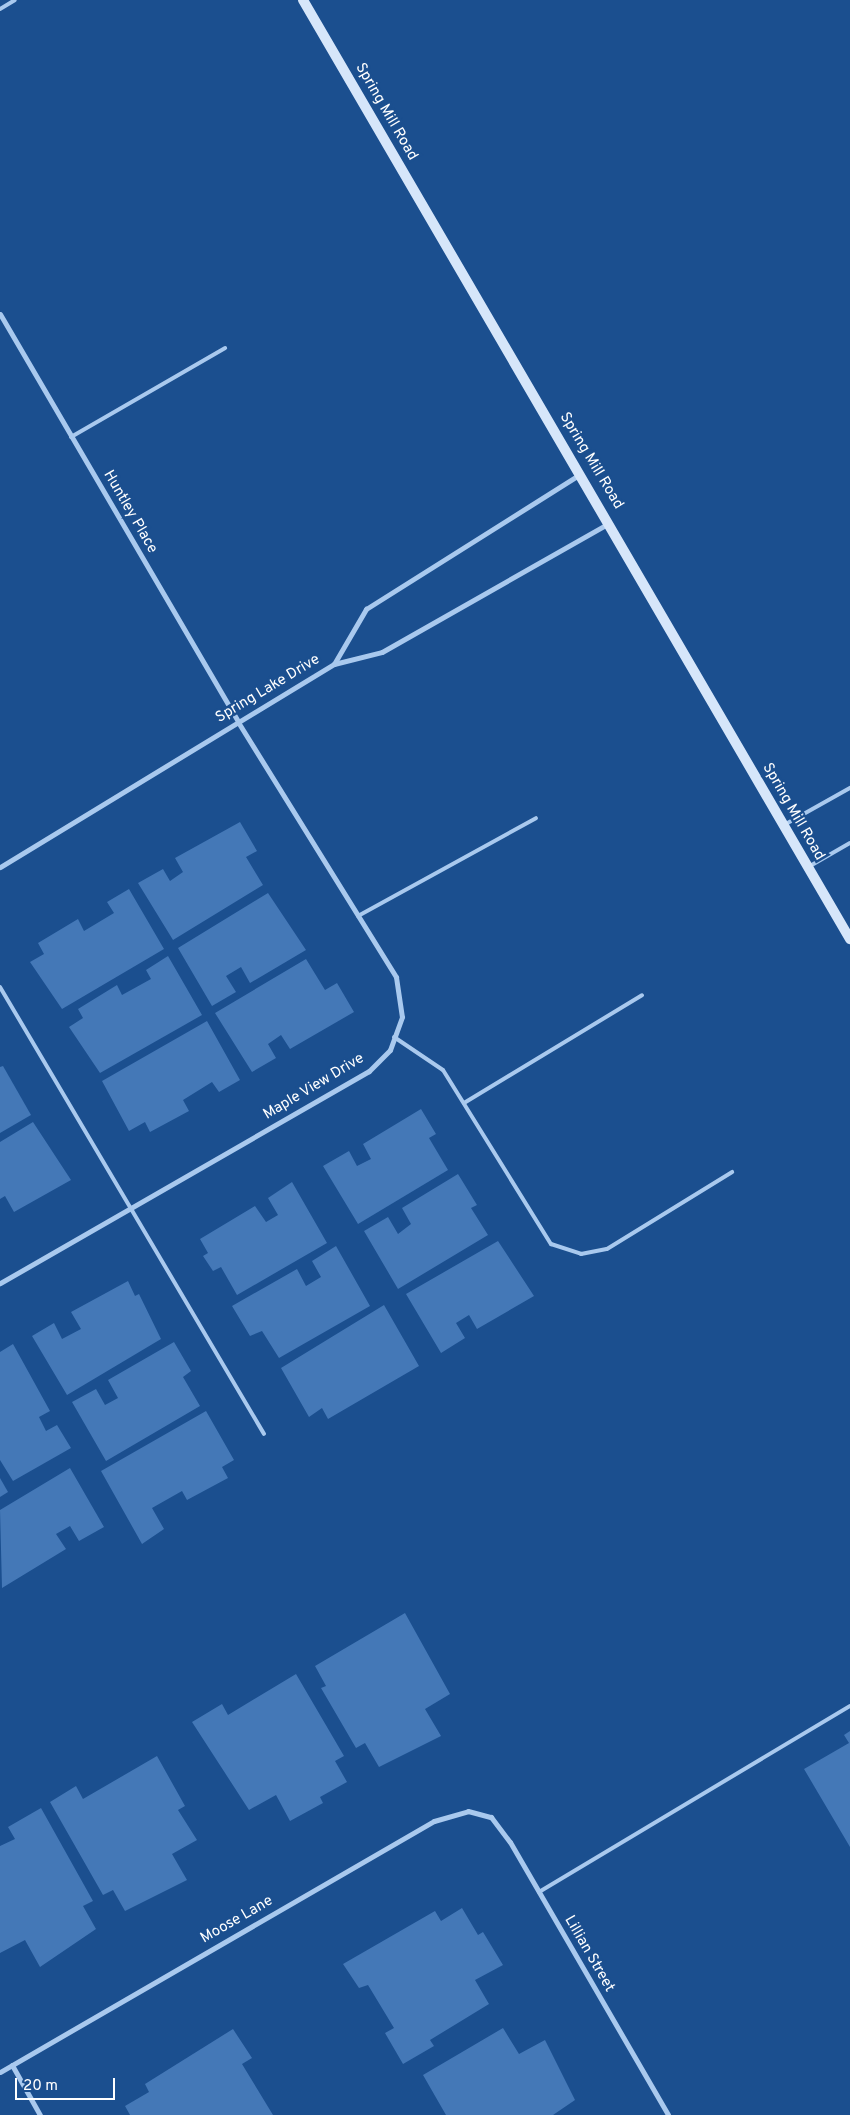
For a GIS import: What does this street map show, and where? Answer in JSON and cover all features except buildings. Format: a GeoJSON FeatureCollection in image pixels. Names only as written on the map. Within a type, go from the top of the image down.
{"type":"FeatureCollection","features":[{"type":"Feature","properties":{"kind":"street","name":"Spring Mill Road"},"geometry":{"type":"LineString","coordinates":[[303,0],[610,522],[850,940]]}},
{"type":"Feature","properties":{"kind":"street","name":"Huntley Place"},"geometry":{"type":"LineString","coordinates":[[0,314],[238,722]]}},
{"type":"Feature","properties":{"kind":"street"},"geometry":{"type":"LineString","coordinates":[[334,664],[366,609],[581,474]]}},
{"type":"Feature","properties":{"kind":"street","name":"Spring Lake Drive"},"geometry":{"type":"LineString","coordinates":[[0,867],[334,664],[382,652],[610,522]]}},
{"type":"Feature","properties":{"kind":"street","name":"Maple View Drive"},"geometry":{"type":"LineString","coordinates":[[0,1283],[369,1071],[390,1050],[402,1017],[396,976],[238,722]]}},
{"type":"Feature","properties":{"kind":"street","name":"Moose Lane"},"geometry":{"type":"LineString","coordinates":[[0,2072],[434,1821],[468,1811],[480,1812]]}},
{"type":"Feature","properties":{"kind":"street","name":"Lillian Street"},"geometry":{"type":"LineString","coordinates":[[480,1812],[491,1817],[510,1842],[668,2115]]}},
{"type":"Feature","properties":{"kind":"street"},"geometry":{"type":"LineString","coordinates":[[12,2065],[40,2115]]}},
{"type":"Feature","properties":{"kind":"lane"},"geometry":{"type":"LineString","coordinates":[[0,9],[15,0]]}},
{"type":"Feature","properties":{"kind":"lane"},"geometry":{"type":"LineString","coordinates":[[71,437],[225,348]]}},
{"type":"Feature","properties":{"kind":"lane"},"geometry":{"type":"LineString","coordinates":[[784,825],[850,788]]}},
{"type":"Feature","properties":{"kind":"lane"},"geometry":{"type":"LineString","coordinates":[[358,916],[536,818]]}},
{"type":"Feature","properties":{"kind":"lane"},"geometry":{"type":"LineString","coordinates":[[808,867],[850,842]]}},
{"type":"Feature","properties":{"kind":"lane"},"geometry":{"type":"LineString","coordinates":[[0,987],[264,1434]]}},
{"type":"Feature","properties":{"kind":"lane"},"geometry":{"type":"LineString","coordinates":[[464,1104],[642,995]]}},
{"type":"Feature","properties":{"kind":"lane"},"geometry":{"type":"LineString","coordinates":[[394,1037],[443,1070],[551,1244],[582,1254],[607,1249],[732,1172]]}},
{"type":"Feature","properties":{"kind":"lane"},"geometry":{"type":"LineString","coordinates":[[540,1892],[850,1706]]}}]}
